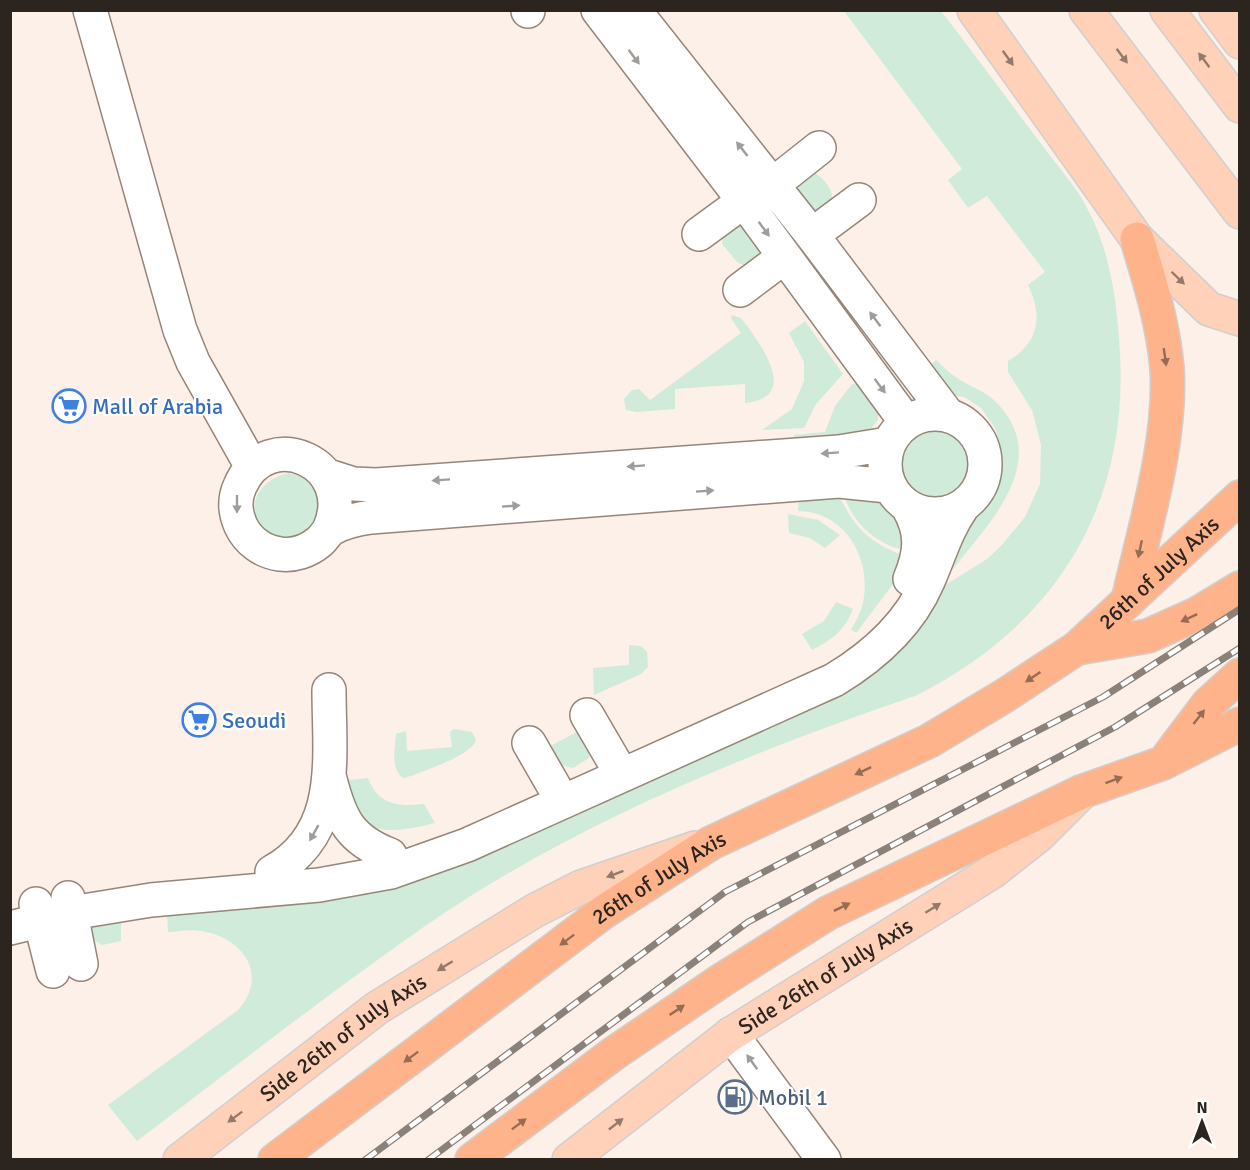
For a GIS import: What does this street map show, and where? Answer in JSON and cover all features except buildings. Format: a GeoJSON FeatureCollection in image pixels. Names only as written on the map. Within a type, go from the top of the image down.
{"type":"FeatureCollection","features":[{"type":"Feature","properties":{"kind":"highway"},"geometry":{"type":"LineString","coordinates":[[1128,601],[1157,475],[1167,369],[1159,309],[1137,239]]}},
{"type":"Feature","properties":{"kind":"highway","name":"26th of July Axis"},"geometry":{"type":"LineString","coordinates":[[274,1160],[605,911],[711,843],[929,741],[1004,696],[1077,648],[1239,497]]}},
{"type":"Feature","properties":{"kind":"highway","name":"26th of July Axis"},"geometry":{"type":"LineString","coordinates":[[1077,648],[1148,636],[1197,614],[1239,588]]}},
{"type":"Feature","properties":{"kind":"highway"},"geometry":{"type":"LineString","coordinates":[[1163,763],[1208,705],[1239,675]]}},
{"type":"Feature","properties":{"kind":"highway"},"geometry":{"type":"LineString","coordinates":[[472,1160],[613,1054],[722,980],[828,913],[1081,792],[1163,763],[1233,733]]}},
{"type":"Feature","properties":{"kind":"main road"},"geometry":{"type":"LineString","coordinates":[[974,10],[1137,239],[1209,309],[1239,319]]}},
{"type":"Feature","properties":{"kind":"main road"},"geometry":{"type":"LineString","coordinates":[[1086,10],[1239,212]]}},
{"type":"Feature","properties":{"kind":"main road"},"geometry":{"type":"LineString","coordinates":[[1167,10],[1239,106]]}},
{"type":"Feature","properties":{"kind":"main road"},"geometry":{"type":"LineString","coordinates":[[1216,10],[1239,42]]}},
{"type":"Feature","properties":{"kind":"main road","name":"Side 26th of July Axis"},"geometry":{"type":"LineString","coordinates":[[570,1159],[731,1034],[992,872],[1039,835],[1081,792]]}},
{"type":"Feature","properties":{"kind":"main road","name":"Side 26th of July Axis"},"geometry":{"type":"LineString","coordinates":[[180,1160],[377,1008],[534,911],[581,887],[630,868],[711,843]]}},
{"type":"Feature","properties":{"kind":"street"},"geometry":{"type":"LineString","coordinates":[[90,10],[180,330],[193,362],[265,461]]}},
{"type":"Feature","properties":{"kind":"street"},"geometry":{"type":"LineString","coordinates":[[105,10],[138,121],[189,320],[213,372],[265,461]]}},
{"type":"Feature","properties":{"kind":"street"},"geometry":{"type":"LineString","coordinates":[[598,10],[757,194],[812,235],[948,415],[972,430],[981,442],[985,456],[981,484],[974,496],[963,506],[942,541],[929,578],[913,609],[880,648],[834,680],[618,768]]}},
{"type":"Feature","properties":{"kind":"street"},"geometry":{"type":"LineString","coordinates":[[634,10],[757,194],[784,257],[897,433]]}},
{"type":"Feature","properties":{"kind":"street"},"geometry":{"type":"LineString","coordinates":[[699,234],[819,148]]}},
{"type":"Feature","properties":{"kind":"street"},"geometry":{"type":"LineString","coordinates":[[812,235],[859,200]]}},
{"type":"Feature","properties":{"kind":"street"},"geometry":{"type":"LineString","coordinates":[[740,290],[784,257]]}},
{"type":"Feature","properties":{"kind":"street"},"geometry":{"type":"LineString","coordinates":[[948,415],[920,416],[897,433],[839,452],[376,485],[353,484],[328,476],[306,458],[265,461],[237,491],[236,506],[244,533],[254,543],[266,551],[294,554],[308,549],[329,530],[347,522],[371,517],[839,481],[898,496],[921,513],[936,515],[963,506]]}},
{"type":"Feature","properties":{"kind":"street"},"geometry":{"type":"LineString","coordinates":[[39,912],[351,881],[431,859],[825,667],[870,634],[898,600],[918,559],[919,533],[884,472],[897,433]]}},
{"type":"Feature","properties":{"kind":"street"},"geometry":{"type":"LineString","coordinates":[[328,476],[334,489],[336,503],[335,518],[329,530]]}},
{"type":"Feature","properties":{"kind":"street"},"geometry":{"type":"LineString","coordinates":[[272,872],[288,864],[312,838],[323,811],[329,778],[329,690]]}},
{"type":"Feature","properties":{"kind":"street"},"geometry":{"type":"LineString","coordinates":[[587,715],[618,768]]}},
{"type":"Feature","properties":{"kind":"street"},"geometry":{"type":"LineString","coordinates":[[529,743],[559,795]]}},
{"type":"Feature","properties":{"kind":"street"},"geometry":{"type":"LineString","coordinates":[[329,778],[337,807],[350,830],[361,841],[390,855]]}},
{"type":"Feature","properties":{"kind":"street"},"geometry":{"type":"LineString","coordinates":[[39,912],[149,885],[351,864],[390,855],[559,795]]}},
{"type":"Feature","properties":{"kind":"street"},"geometry":{"type":"LineString","coordinates":[[39,912],[67,968]]}},
{"type":"Feature","properties":{"kind":"street"},"geometry":{"type":"LineString","coordinates":[[731,1034],[824,1160]]}},
{"type":"Feature","properties":{"kind":"green space"},"geometry":{"type":"Polygon","coordinates":[[[844,11],[941,11],[1073,186],[1096,227],[1102,242],[1116,306],[1120,398],[1113,453],[1099,504],[1076,551],[1047,594],[1010,632],[966,667],[915,696],[789,742],[664,794],[603,822],[485,887],[391,950],[137,1141],[108,1105],[238,1010],[247,997],[251,983],[251,971],[247,959],[229,941],[197,930],[168,932],[167,914],[121,919],[121,941],[102,945],[91,938],[90,929],[95,918],[335,896],[757,726],[931,594],[987,559],[1025,517],[1040,484],[1041,445],[1032,410],[1008,372],[1008,361],[1026,346],[1032,337],[1036,307],[1028,285],[1045,272],[987,196],[968,208],[948,180],[962,169],[844,11]]]}},
{"type":"Feature","properties":{"kind":"green space"},"geometry":{"type":"Polygon","coordinates":[[[814,172],[827,184],[832,195],[832,200],[815,213],[794,193],[794,183],[814,172]]]}},
{"type":"Feature","properties":{"kind":"green space"},"geometry":{"type":"Polygon","coordinates":[[[739,225],[745,225],[764,253],[749,267],[738,263],[722,244],[723,235],[739,225]]]}},
{"type":"Feature","properties":{"kind":"green space"},"geometry":{"type":"Polygon","coordinates":[[[732,315],[741,318],[765,353],[774,380],[771,391],[762,399],[745,403],[745,384],[675,389],[675,409],[637,412],[626,410],[624,399],[632,390],[639,389],[650,400],[741,333],[731,318],[732,315]]]}},
{"type":"Feature","properties":{"kind":"green space"},"geometry":{"type":"Polygon","coordinates":[[[805,321],[843,374],[816,404],[804,428],[762,430],[792,409],[804,381],[804,362],[789,333],[805,321]]]}},
{"type":"Feature","properties":{"kind":"green space"},"geometry":{"type":"Polygon","coordinates":[[[936,360],[954,376],[987,394],[996,402],[1012,424],[1019,446],[1017,468],[1010,490],[998,511],[953,569],[947,561],[974,511],[994,488],[1001,463],[1001,448],[995,428],[981,408],[964,397],[952,395],[926,369],[936,360]]]}},
{"type":"Feature","properties":{"kind":"green space"},"geometry":{"type":"Polygon","coordinates":[[[852,384],[861,385],[878,405],[878,420],[870,430],[795,443],[794,435],[825,432],[835,406],[852,384]]]}},
{"type":"Feature","properties":{"kind":"green space"},"geometry":{"type":"Polygon","coordinates":[[[933,423],[948,426],[960,434],[968,446],[971,461],[968,476],[960,488],[948,496],[933,499],[918,496],[906,488],[898,476],[895,461],[898,446],[906,434],[918,426],[933,423]]]}},
{"type":"Feature","properties":{"kind":"green space"},"geometry":{"type":"Polygon","coordinates":[[[288,473],[309,479],[324,496],[313,537],[271,539],[257,523],[254,511],[261,489],[273,479],[288,473]]]}},
{"type":"Feature","properties":{"kind":"green space"},"geometry":{"type":"Polygon","coordinates":[[[838,494],[851,517],[865,533],[882,546],[906,557],[891,587],[856,633],[851,629],[860,612],[865,592],[864,573],[859,554],[849,537],[836,523],[819,514],[798,511],[799,498],[838,494]]]}},
{"type":"Feature","properties":{"kind":"green space"},"geometry":{"type":"Polygon","coordinates":[[[844,496],[871,500],[889,509],[900,524],[909,551],[877,539],[854,516],[844,496]]]}},
{"type":"Feature","properties":{"kind":"green space"},"geometry":{"type":"Polygon","coordinates":[[[788,514],[818,520],[840,535],[825,548],[810,538],[789,533],[788,514]]]}},
{"type":"Feature","properties":{"kind":"green space"},"geometry":{"type":"Polygon","coordinates":[[[836,602],[853,609],[850,616],[837,634],[812,650],[802,634],[824,621],[836,602]]]}},
{"type":"Feature","properties":{"kind":"green space"},"geometry":{"type":"Polygon","coordinates":[[[629,645],[641,646],[647,652],[648,667],[641,674],[594,695],[593,668],[629,665],[629,645]]]}},
{"type":"Feature","properties":{"kind":"green space"},"geometry":{"type":"Polygon","coordinates":[[[454,729],[472,732],[476,740],[473,746],[458,756],[427,770],[403,778],[399,774],[394,758],[396,734],[406,731],[407,751],[452,747],[450,732],[454,729]]]}},
{"type":"Feature","properties":{"kind":"green space"},"geometry":{"type":"Polygon","coordinates":[[[577,732],[587,743],[589,758],[573,768],[564,766],[555,758],[552,745],[577,732]]]}},
{"type":"Feature","properties":{"kind":"green space"},"geometry":{"type":"Polygon","coordinates":[[[368,778],[377,794],[383,799],[397,804],[424,804],[435,823],[384,830],[365,823],[358,816],[345,785],[348,780],[368,778]]]}},
{"type":"Feature","properties":{"kind":"railway"},"geometry":{"type":"LineString","coordinates":[[365,1160],[725,892],[1103,697],[1240,609]]}},
{"type":"Feature","properties":{"kind":"railway"},"geometry":{"type":"LineString","coordinates":[[428,1160],[748,922],[1115,727],[1240,648]]}},
{"type":"Feature","properties":{"kind":"place","name":"Mall of Arabia"},"geometry":{"type":"Point","coordinates":[69,406]}},
{"type":"Feature","properties":{"kind":"place","name":"Seoudi"},"geometry":{"type":"Point","coordinates":[199,720]}},
{"type":"Feature","properties":{"kind":"place","name":"Mobil 1"},"geometry":{"type":"Point","coordinates":[735,1097]}}]}
